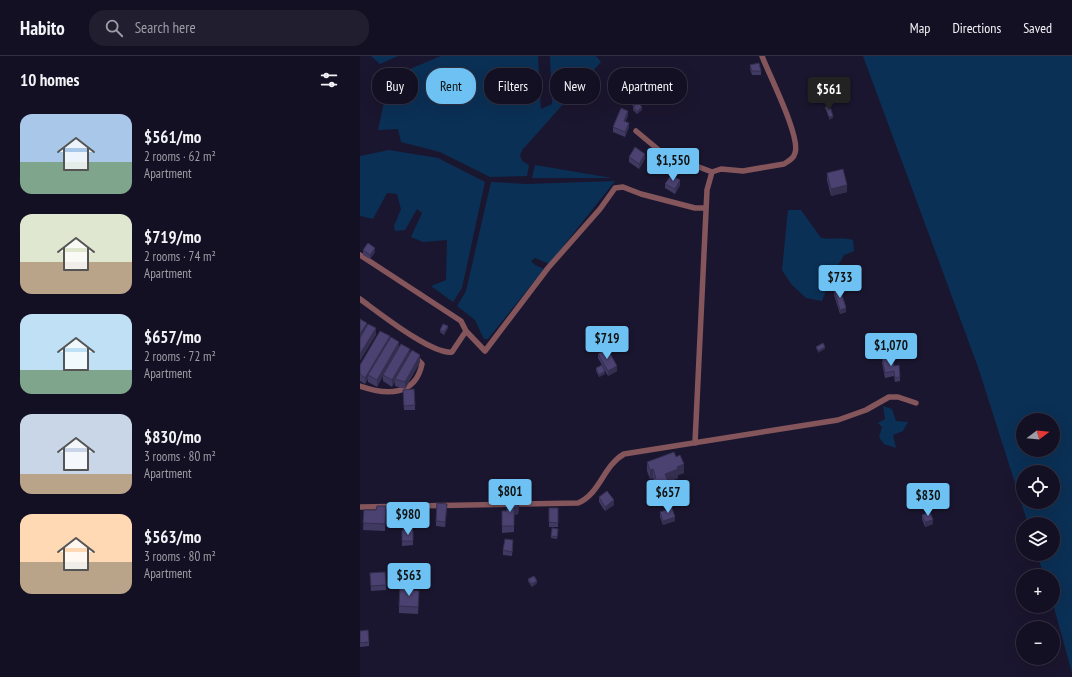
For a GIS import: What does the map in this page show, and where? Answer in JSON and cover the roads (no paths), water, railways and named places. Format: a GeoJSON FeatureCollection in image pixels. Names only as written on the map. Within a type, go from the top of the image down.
{"type":"FeatureCollection","features":[{"type":"Feature","properties":{"kind":"street"},"geometry":{"type":"LineString","coordinates":[[636,132],[660,151],[712,172],[721,169],[744,171],[790,161],[795,154],[796,143],[789,118],[774,88],[762,56]]}},
{"type":"Feature","properties":{"kind":"street"},"geometry":{"type":"LineString","coordinates":[[695,443],[707,190],[712,172]]}},
{"type":"Feature","properties":{"kind":"street"},"geometry":{"type":"LineString","coordinates":[[360,255],[461,321],[466,331],[485,351],[548,268],[600,209],[615,188],[624,186],[641,194],[695,208],[706,208]]}},
{"type":"Feature","properties":{"kind":"street"},"geometry":{"type":"LineString","coordinates":[[360,299],[401,328],[445,353],[452,352],[466,331]]}},
{"type":"Feature","properties":{"kind":"street"},"geometry":{"type":"LineString","coordinates":[[360,386],[372,390],[398,392],[405,390],[413,383],[422,364],[410,354]]}},
{"type":"Feature","properties":{"kind":"street"},"geometry":{"type":"LineString","coordinates":[[360,507],[578,503],[589,497],[608,469],[618,457],[624,454],[653,448],[695,443],[838,420],[866,410],[889,397],[898,397],[916,403]]}},
{"type":"Feature","properties":{"kind":"water"},"geometry":{"type":"Polygon","coordinates":[[[371,56],[398,56],[380,64],[371,56]]]}},
{"type":"Feature","properties":{"kind":"water"},"geometry":{"type":"Polygon","coordinates":[[[441,56],[538,56],[539,68],[484,68],[484,104],[541,104],[541,109],[552,104],[563,104],[523,149],[520,155],[522,161],[529,165],[527,176],[490,177],[440,152],[401,142],[398,129],[378,130],[384,104],[418,104],[418,68],[412,68],[441,56]]]}},
{"type":"Feature","properties":{"kind":"water"},"geometry":{"type":"Polygon","coordinates":[[[550,56],[596,56],[601,62],[596,68],[550,68],[550,56]]]}},
{"type":"Feature","properties":{"kind":"water"},"geometry":{"type":"Polygon","coordinates":[[[863,56],[1072,56],[1072,673],[1060,629],[1060,621],[1058,621],[1055,613],[1060,613],[1060,569],[1042,569],[1039,561],[1060,561],[1060,517],[1026,517],[1023,509],[1060,509],[1060,465],[1016,465],[1016,486],[978,367],[863,56]]]}},
{"type":"Feature","properties":{"kind":"water"},"geometry":{"type":"Polygon","coordinates":[[[389,150],[438,158],[485,182],[462,288],[453,302],[431,286],[446,280],[447,240],[423,242],[411,237],[422,213],[417,209],[405,230],[395,231],[394,226],[401,209],[397,194],[387,193],[373,219],[360,216],[360,156],[389,150]]]}},
{"type":"Feature","properties":{"kind":"water"},"geometry":{"type":"Polygon","coordinates":[[[535,165],[612,178],[532,178],[535,165]]]}},
{"type":"Feature","properties":{"kind":"water"},"geometry":{"type":"Polygon","coordinates":[[[615,181],[549,264],[535,258],[531,261],[535,265],[544,269],[488,339],[484,339],[475,320],[457,306],[466,291],[491,182],[527,184],[615,181]]]}},
{"type":"Feature","properties":{"kind":"water"},"geometry":{"type":"Polygon","coordinates":[[[788,210],[801,210],[821,238],[853,240],[854,251],[844,255],[833,274],[822,301],[806,298],[792,285],[782,270],[788,210]]]}},
{"type":"Feature","properties":{"kind":"water"},"geometry":{"type":"Polygon","coordinates":[[[883,406],[892,409],[896,421],[908,422],[903,431],[893,435],[896,448],[884,444],[879,437],[882,427],[878,423],[885,419],[883,406]]]}}]}
